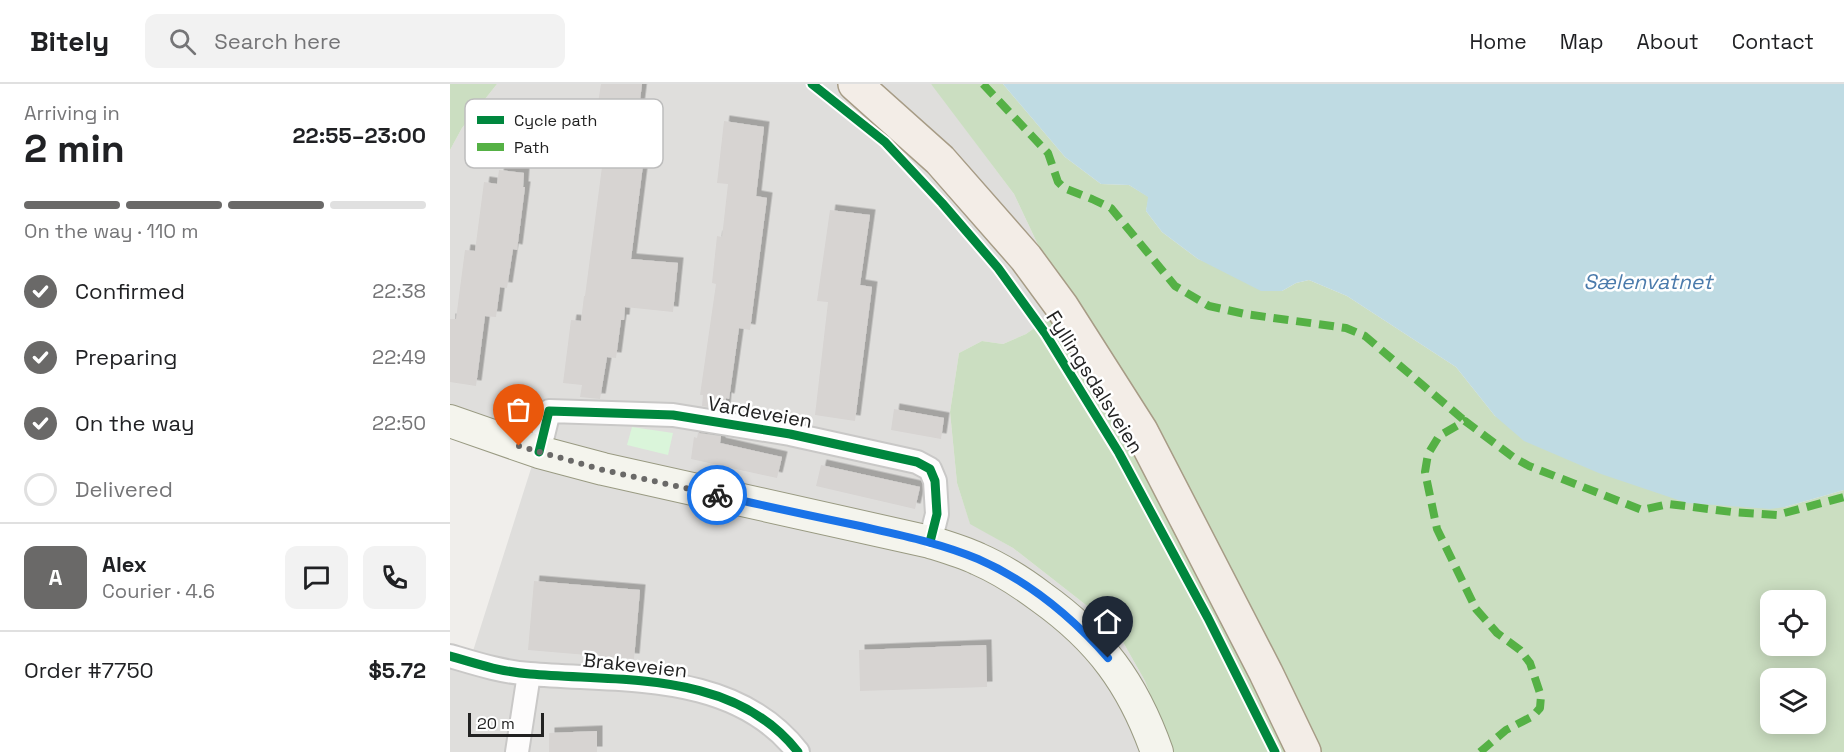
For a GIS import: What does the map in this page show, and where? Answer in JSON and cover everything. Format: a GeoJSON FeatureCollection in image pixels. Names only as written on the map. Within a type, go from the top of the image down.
{"type":"FeatureCollection","features":[{"type":"Feature","properties":{"kind":"main road","name":"Fyllingsdalsveien"},"geometry":{"type":"LineString","coordinates":[[855,84],[940,160],[1026,258],[1062,307],[1141,431],[1266,673],[1304,752]]}},
{"type":"Feature","properties":{"kind":"main road"},"geometry":{"type":"LineString","coordinates":[[450,421],[539,453],[614,472],[930,542],[978,559],[1015,578],[1088,634],[1108,658],[1131,694],[1146,720],[1157,752]]}},
{"type":"Feature","properties":{"kind":"street","name":"Vardeveien"},"geometry":{"type":"LineString","coordinates":[[539,453],[549,411],[673,415],[790,434],[917,462],[930,469],[935,481],[937,514],[930,542]]}},
{"type":"Feature","properties":{"kind":"street","name":"Brakeveien"},"geometry":{"type":"LineString","coordinates":[[450,656],[498,670],[530,674],[630,679],[684,686],[728,700],[760,718],[779,731],[798,752]]}},
{"type":"Feature","properties":{"kind":"street"},"geometry":{"type":"LineString","coordinates":[[517,752],[530,674]]}},
{"type":"Feature","properties":{"kind":"shaded area"},"geometry":{"type":"Polygon","coordinates":[[[497,84],[931,84],[1014,194],[1057,285],[1051,316],[1026,334],[1003,344],[982,341],[959,353],[950,412],[957,483],[970,523],[1013,548],[1086,605],[1119,635],[1145,681],[1172,752],[450,752],[450,645],[473,651],[535,456],[450,424],[450,150],[465,124],[465,168],[663,168],[663,99],[485,99],[497,84]]]}},
{"type":"Feature","properties":{"kind":"green space"},"geometry":{"type":"Polygon","coordinates":[[[450,84],[497,84],[485,99],[465,99],[465,124],[450,150],[450,84]]]}},
{"type":"Feature","properties":{"kind":"green space"},"geometry":{"type":"Polygon","coordinates":[[[931,84],[1003,84],[1065,157],[1101,184],[1129,185],[1149,197],[1146,211],[1162,232],[1198,259],[1282,291],[1296,283],[1309,280],[1347,296],[1456,367],[1495,416],[1785,507],[1844,490],[1844,752],[1172,752],[1145,681],[1119,635],[1086,605],[1013,548],[970,524],[957,483],[950,412],[959,353],[982,341],[1003,344],[1026,334],[1051,316],[1057,285],[1014,194],[931,84]]]}},
{"type":"Feature","properties":{"kind":"green space"},"geometry":{"type":"Polygon","coordinates":[[[632,427],[673,433],[668,455],[627,445],[632,427]]]}},
{"type":"Feature","properties":{"kind":"water","name":"Sælenvatnet"},"geometry":{"type":"Polygon","coordinates":[[[1003,84],[1844,84],[1844,490],[1770,509],[1687,503],[1601,474],[1524,441],[1495,416],[1456,367],[1347,296],[1309,280],[1296,283],[1282,291],[1261,291],[1198,259],[1162,232],[1146,211],[1148,197],[1129,185],[1101,184],[1065,157],[1003,84]]]}},
{"type":"Feature","properties":{"kind":"building"},"geometry":{"type":"Polygon","coordinates":[[[601,84],[642,84],[640,99],[599,99],[601,84]]]}},
{"type":"Feature","properties":{"kind":"building"},"geometry":{"type":"Polygon","coordinates":[[[724,121],[764,127],[756,196],[767,198],[750,330],[739,328],[729,399],[726,398],[725,410],[702,406],[703,395],[700,395],[716,284],[712,283],[717,236],[722,237],[728,184],[717,183],[724,121]]]}},
{"type":"Feature","properties":{"kind":"building"},"geometry":{"type":"Polygon","coordinates":[[[602,168],[643,168],[631,259],[678,263],[673,312],[625,307],[616,358],[607,357],[600,399],[580,397],[582,385],[563,383],[571,320],[581,321],[602,168]]]}},
{"type":"Feature","properties":{"kind":"building"},"geometry":{"type":"Polygon","coordinates":[[[499,170],[524,173],[523,187],[525,187],[517,250],[513,249],[507,288],[500,287],[496,317],[485,316],[476,386],[450,382],[450,319],[456,319],[465,250],[475,251],[484,182],[497,184],[499,170]]]}},
{"type":"Feature","properties":{"kind":"building"},"geometry":{"type":"Polygon","coordinates":[[[830,210],[870,215],[860,285],[872,287],[855,421],[815,415],[828,302],[817,301],[830,210]]]}},
{"type":"Feature","properties":{"kind":"building"},"geometry":{"type":"Polygon","coordinates":[[[894,409],[944,418],[941,439],[891,430],[894,409]]]}},
{"type":"Feature","properties":{"kind":"building"},"geometry":{"type":"Polygon","coordinates":[[[698,433],[721,436],[720,443],[782,457],[777,478],[691,459],[694,437],[697,438],[698,433]]]}},
{"type":"Feature","properties":{"kind":"building"},"geometry":{"type":"Polygon","coordinates":[[[821,465],[920,487],[915,509],[816,486],[821,465]]]}},
{"type":"Feature","properties":{"kind":"building"},"geometry":{"type":"Polygon","coordinates":[[[534,581],[640,590],[634,659],[528,650],[534,581]]]}},
{"type":"Feature","properties":{"kind":"building"},"geometry":{"type":"Polygon","coordinates":[[[986,645],[987,687],[860,691],[859,650],[986,645]]]}},
{"type":"Feature","properties":{"kind":"building"},"geometry":{"type":"Polygon","coordinates":[[[597,731],[597,752],[549,752],[549,733],[597,731]]]}},
{"type":"Feature","properties":{"kind":"marked path"},"geometry":{"type":"LineString","coordinates":[[983,84],[1048,153],[1058,182],[1064,188],[1111,208],[1175,286],[1209,306],[1245,314],[1346,328],[1365,336],[1465,421]]}},
{"type":"Feature","properties":{"kind":"marked path"},"geometry":{"type":"LineString","coordinates":[[1480,752],[1506,730],[1533,716],[1540,708],[1541,696],[1530,663],[1520,650],[1497,633],[1476,609],[1437,529],[1425,472],[1428,454],[1439,436],[1465,421],[1513,457],[1529,466],[1642,510],[1669,504],[1777,515],[1844,497]]}},
{"type":"Feature","properties":{"kind":"cycle path"},"geometry":{"type":"LineString","coordinates":[[812,84],[885,142],[998,268],[1045,333],[1119,453],[1208,618],[1275,752]]}},
{"type":"Feature","properties":{"kind":"cycle path"},"geometry":{"type":"LineString","coordinates":[[539,452],[549,411],[673,415],[790,434],[917,462],[930,469],[935,481],[937,514],[930,542]]}},
{"type":"Feature","properties":{"kind":"cycle path"},"geometry":{"type":"LineString","coordinates":[[450,656],[520,673],[638,681],[674,685],[709,693],[742,706],[772,725],[798,752]]}},
{"type":"Feature","properties":{"kind":"way so far"},"geometry":{"type":"LineString","coordinates":[[519,446],[603,470],[717,495]]}},
{"type":"Feature","properties":{"kind":"route"},"geometry":{"type":"LineString","coordinates":[[717,495],[930,542],[978,559],[1015,578],[1058,609],[1088,634],[1108,658]]}}]}
